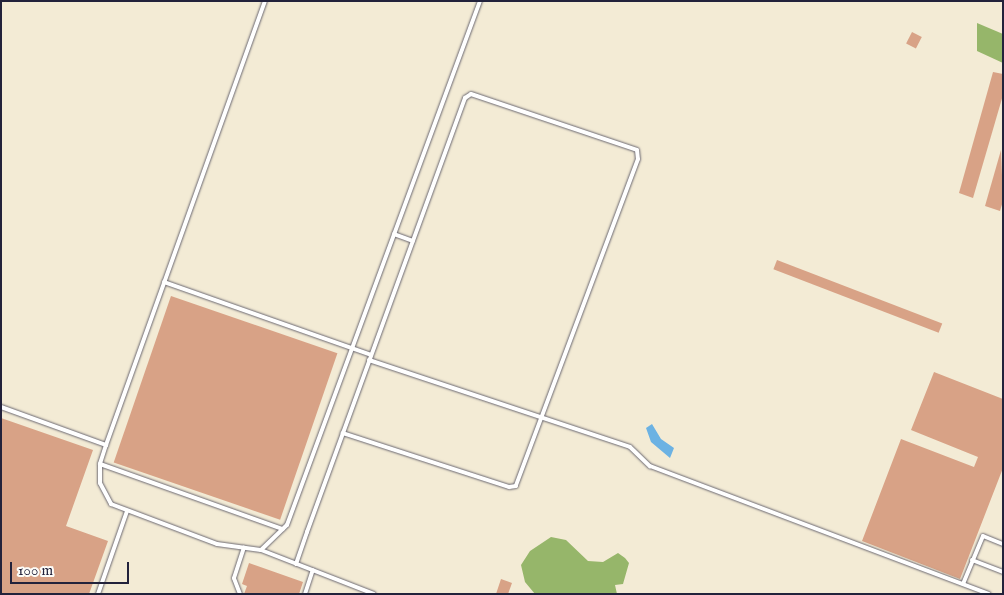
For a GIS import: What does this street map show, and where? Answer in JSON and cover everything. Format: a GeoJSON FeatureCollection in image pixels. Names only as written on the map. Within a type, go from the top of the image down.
{"type":"FeatureCollection","features":[{"type":"Feature","properties":{"kind":"lane"},"geometry":{"type":"LineString","coordinates":[[265,1],[106,445],[100,464],[100,484],[111,504],[128,511],[217,544],[261,550],[374,594]]}},
{"type":"Feature","properties":{"kind":"lane"},"geometry":{"type":"LineString","coordinates":[[261,550],[283,529],[480,1]]}},
{"type":"Feature","properties":{"kind":"lane"},"geometry":{"type":"LineString","coordinates":[[296,564],[370,357],[465,98],[471,94],[637,150],[638,159],[514,487],[343,434]]}},
{"type":"Feature","properties":{"kind":"lane"},"geometry":{"type":"LineString","coordinates":[[394,234],[413,241]]}},
{"type":"Feature","properties":{"kind":"lane"},"geometry":{"type":"LineString","coordinates":[[164,282],[370,357],[630,447],[650,466],[989,594]]}},
{"type":"Feature","properties":{"kind":"lane"},"geometry":{"type":"LineString","coordinates":[[1,407],[106,445]]}},
{"type":"Feature","properties":{"kind":"lane"},"geometry":{"type":"LineString","coordinates":[[100,464],[283,529]]}},
{"type":"Feature","properties":{"kind":"lane"},"geometry":{"type":"LineString","coordinates":[[98,594],[128,511]]}},
{"type":"Feature","properties":{"kind":"lane"},"geometry":{"type":"LineString","coordinates":[[963,584],[982,536],[1003,544]]}},
{"type":"Feature","properties":{"kind":"lane"},"geometry":{"type":"LineString","coordinates":[[240,594],[234,578],[244,548]]}},
{"type":"Feature","properties":{"kind":"lane"},"geometry":{"type":"LineString","coordinates":[[972,560],[1003,572]]}},
{"type":"Feature","properties":{"kind":"lane"},"geometry":{"type":"LineString","coordinates":[[305,594],[313,570]]}},
{"type":"Feature","properties":{"kind":"green space"},"geometry":{"type":"Polygon","coordinates":[[[977,23],[1003,34],[1003,63],[977,51],[977,23]]]}},
{"type":"Feature","properties":{"kind":"green space"},"geometry":{"type":"Polygon","coordinates":[[[551,537],[566,540],[588,561],[603,562],[618,553],[625,558],[629,563],[623,584],[615,585],[617,594],[535,594],[525,582],[521,565],[530,551],[551,537]]]}},
{"type":"Feature","properties":{"kind":"water"},"geometry":{"type":"Polygon","coordinates":[[[652,424],[661,439],[674,448],[670,458],[651,442],[646,428],[652,424]]]}},
{"type":"Feature","properties":{"kind":"building"},"geometry":{"type":"Polygon","coordinates":[[[912,32],[922,37],[916,49],[906,44],[912,32]]]}},
{"type":"Feature","properties":{"kind":"building"},"geometry":{"type":"Polygon","coordinates":[[[993,72],[1003,74],[1003,95],[973,198],[959,193],[993,72]]]}},
{"type":"Feature","properties":{"kind":"building"},"geometry":{"type":"Polygon","coordinates":[[[1001,150],[1003,201],[1000,211],[985,206],[1001,150]]]}},
{"type":"Feature","properties":{"kind":"building"},"geometry":{"type":"Polygon","coordinates":[[[777,260],[942,323],[939,333],[773,269],[777,260]]]}},
{"type":"Feature","properties":{"kind":"building"},"geometry":{"type":"Polygon","coordinates":[[[171,296],[337,353],[280,520],[114,462],[171,296]]]}},
{"type":"Feature","properties":{"kind":"building"},"geometry":{"type":"Polygon","coordinates":[[[934,372],[1003,399],[1003,468],[960,579],[862,541],[901,439],[974,467],[978,457],[911,430],[934,372]]]}},
{"type":"Feature","properties":{"kind":"building"},"geometry":{"type":"Polygon","coordinates":[[[1,418],[93,450],[66,526],[108,541],[89,594],[1,594],[1,418]]]}},
{"type":"Feature","properties":{"kind":"building"},"geometry":{"type":"Polygon","coordinates":[[[249,563],[303,582],[299,594],[244,594],[247,586],[242,584],[249,563]]]}},
{"type":"Feature","properties":{"kind":"building"},"geometry":{"type":"Polygon","coordinates":[[[501,579],[512,583],[508,594],[496,594],[501,579]]]}}]}
